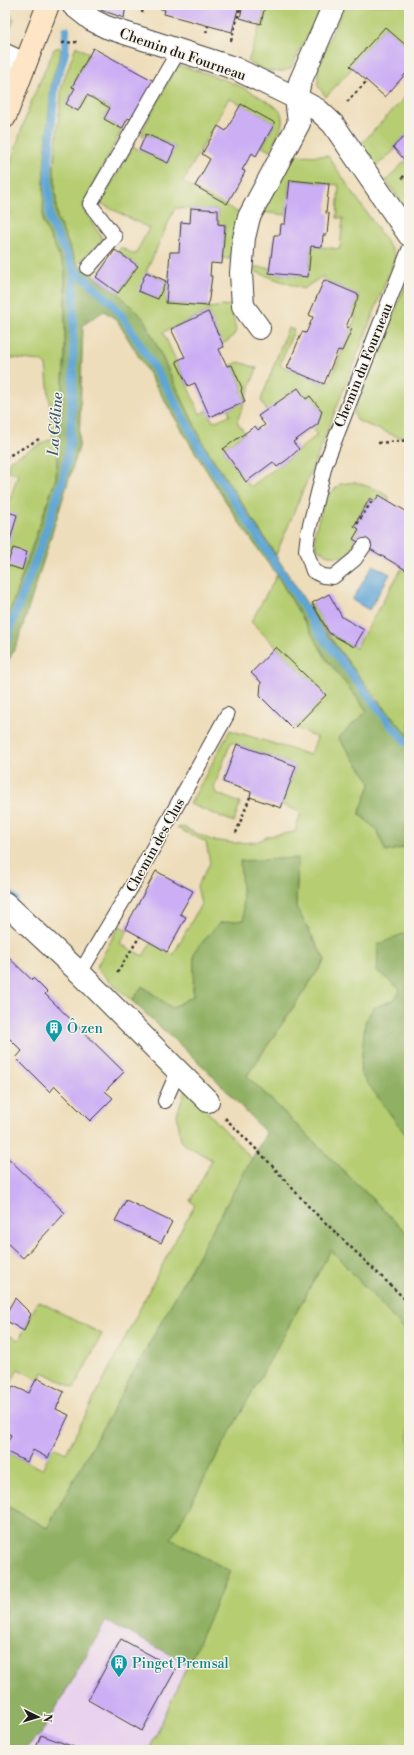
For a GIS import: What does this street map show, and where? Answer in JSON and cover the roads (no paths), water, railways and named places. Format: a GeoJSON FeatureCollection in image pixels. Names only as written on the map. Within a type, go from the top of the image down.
{"type":"FeatureCollection","features":[{"type":"Feature","properties":{"kind":"main road"},"geometry":{"type":"LineString","coordinates":[[5,117],[48,5]]}},
{"type":"Feature","properties":{"kind":"street","name":"Chemin du Fourneau"},"geometry":{"type":"LineString","coordinates":[[73,5],[92,20],[106,27],[224,65],[296,98],[318,110],[333,124],[409,235]]}},
{"type":"Feature","properties":{"kind":"street"},"geometry":{"type":"LineString","coordinates":[[259,328],[243,306],[241,273],[244,238],[249,217],[298,123],[296,98],[300,82],[334,5]]}},
{"type":"Feature","properties":{"kind":"street"},"geometry":{"type":"LineString","coordinates":[[5,55],[25,64]]}},
{"type":"Feature","properties":{"kind":"street"},"geometry":{"type":"LineString","coordinates":[[5,904],[80,974],[208,1101]]}},
{"type":"Feature","properties":{"kind":"lane"},"geometry":{"type":"LineString","coordinates":[[88,268],[115,237],[90,204],[179,50]]}},
{"type":"Feature","properties":{"kind":"lane","name":"Chemin du Fourneau"},"geometry":{"type":"LineString","coordinates":[[364,546],[355,559],[333,576],[323,576],[313,572],[306,550],[308,533],[328,457],[409,250]]}},
{"type":"Feature","properties":{"kind":"lane","name":"Chemin des Clus"},"geometry":{"type":"LineString","coordinates":[[80,974],[136,879],[227,715]]}},
{"type":"Feature","properties":{"kind":"lane"},"geometry":{"type":"LineString","coordinates":[[165,1101],[178,1071]]}},
{"type":"Feature","properties":{"kind":"water"},"geometry":{"type":"Polygon","coordinates":[[[373,565],[390,574],[369,610],[352,600],[373,565]]]}},
{"type":"Feature","properties":{"kind":"waterway","name":"La Géline"},"geometry":{"type":"LineString","coordinates":[[5,648],[11,626],[42,543],[63,479],[70,445],[73,381],[74,269],[50,221],[48,170],[55,86],[65,53],[66,30]]}},
{"type":"Feature","properties":{"kind":"waterway"},"geometry":{"type":"LineString","coordinates":[[74,269],[112,303],[125,320],[170,393],[201,450],[320,634],[392,726],[409,745]]}},
{"type":"Feature","properties":{"kind":"waterway"},"geometry":{"type":"LineString","coordinates":[[5,890],[15,899]]}},
{"type":"Feature","properties":{"kind":"place","name":"Ô zen"},"geometry":{"type":"Point","coordinates":[54,1043]}},
{"type":"Feature","properties":{"kind":"place","name":"Pinget Premsal"},"geometry":{"type":"Point","coordinates":[119,1678]}}]}
